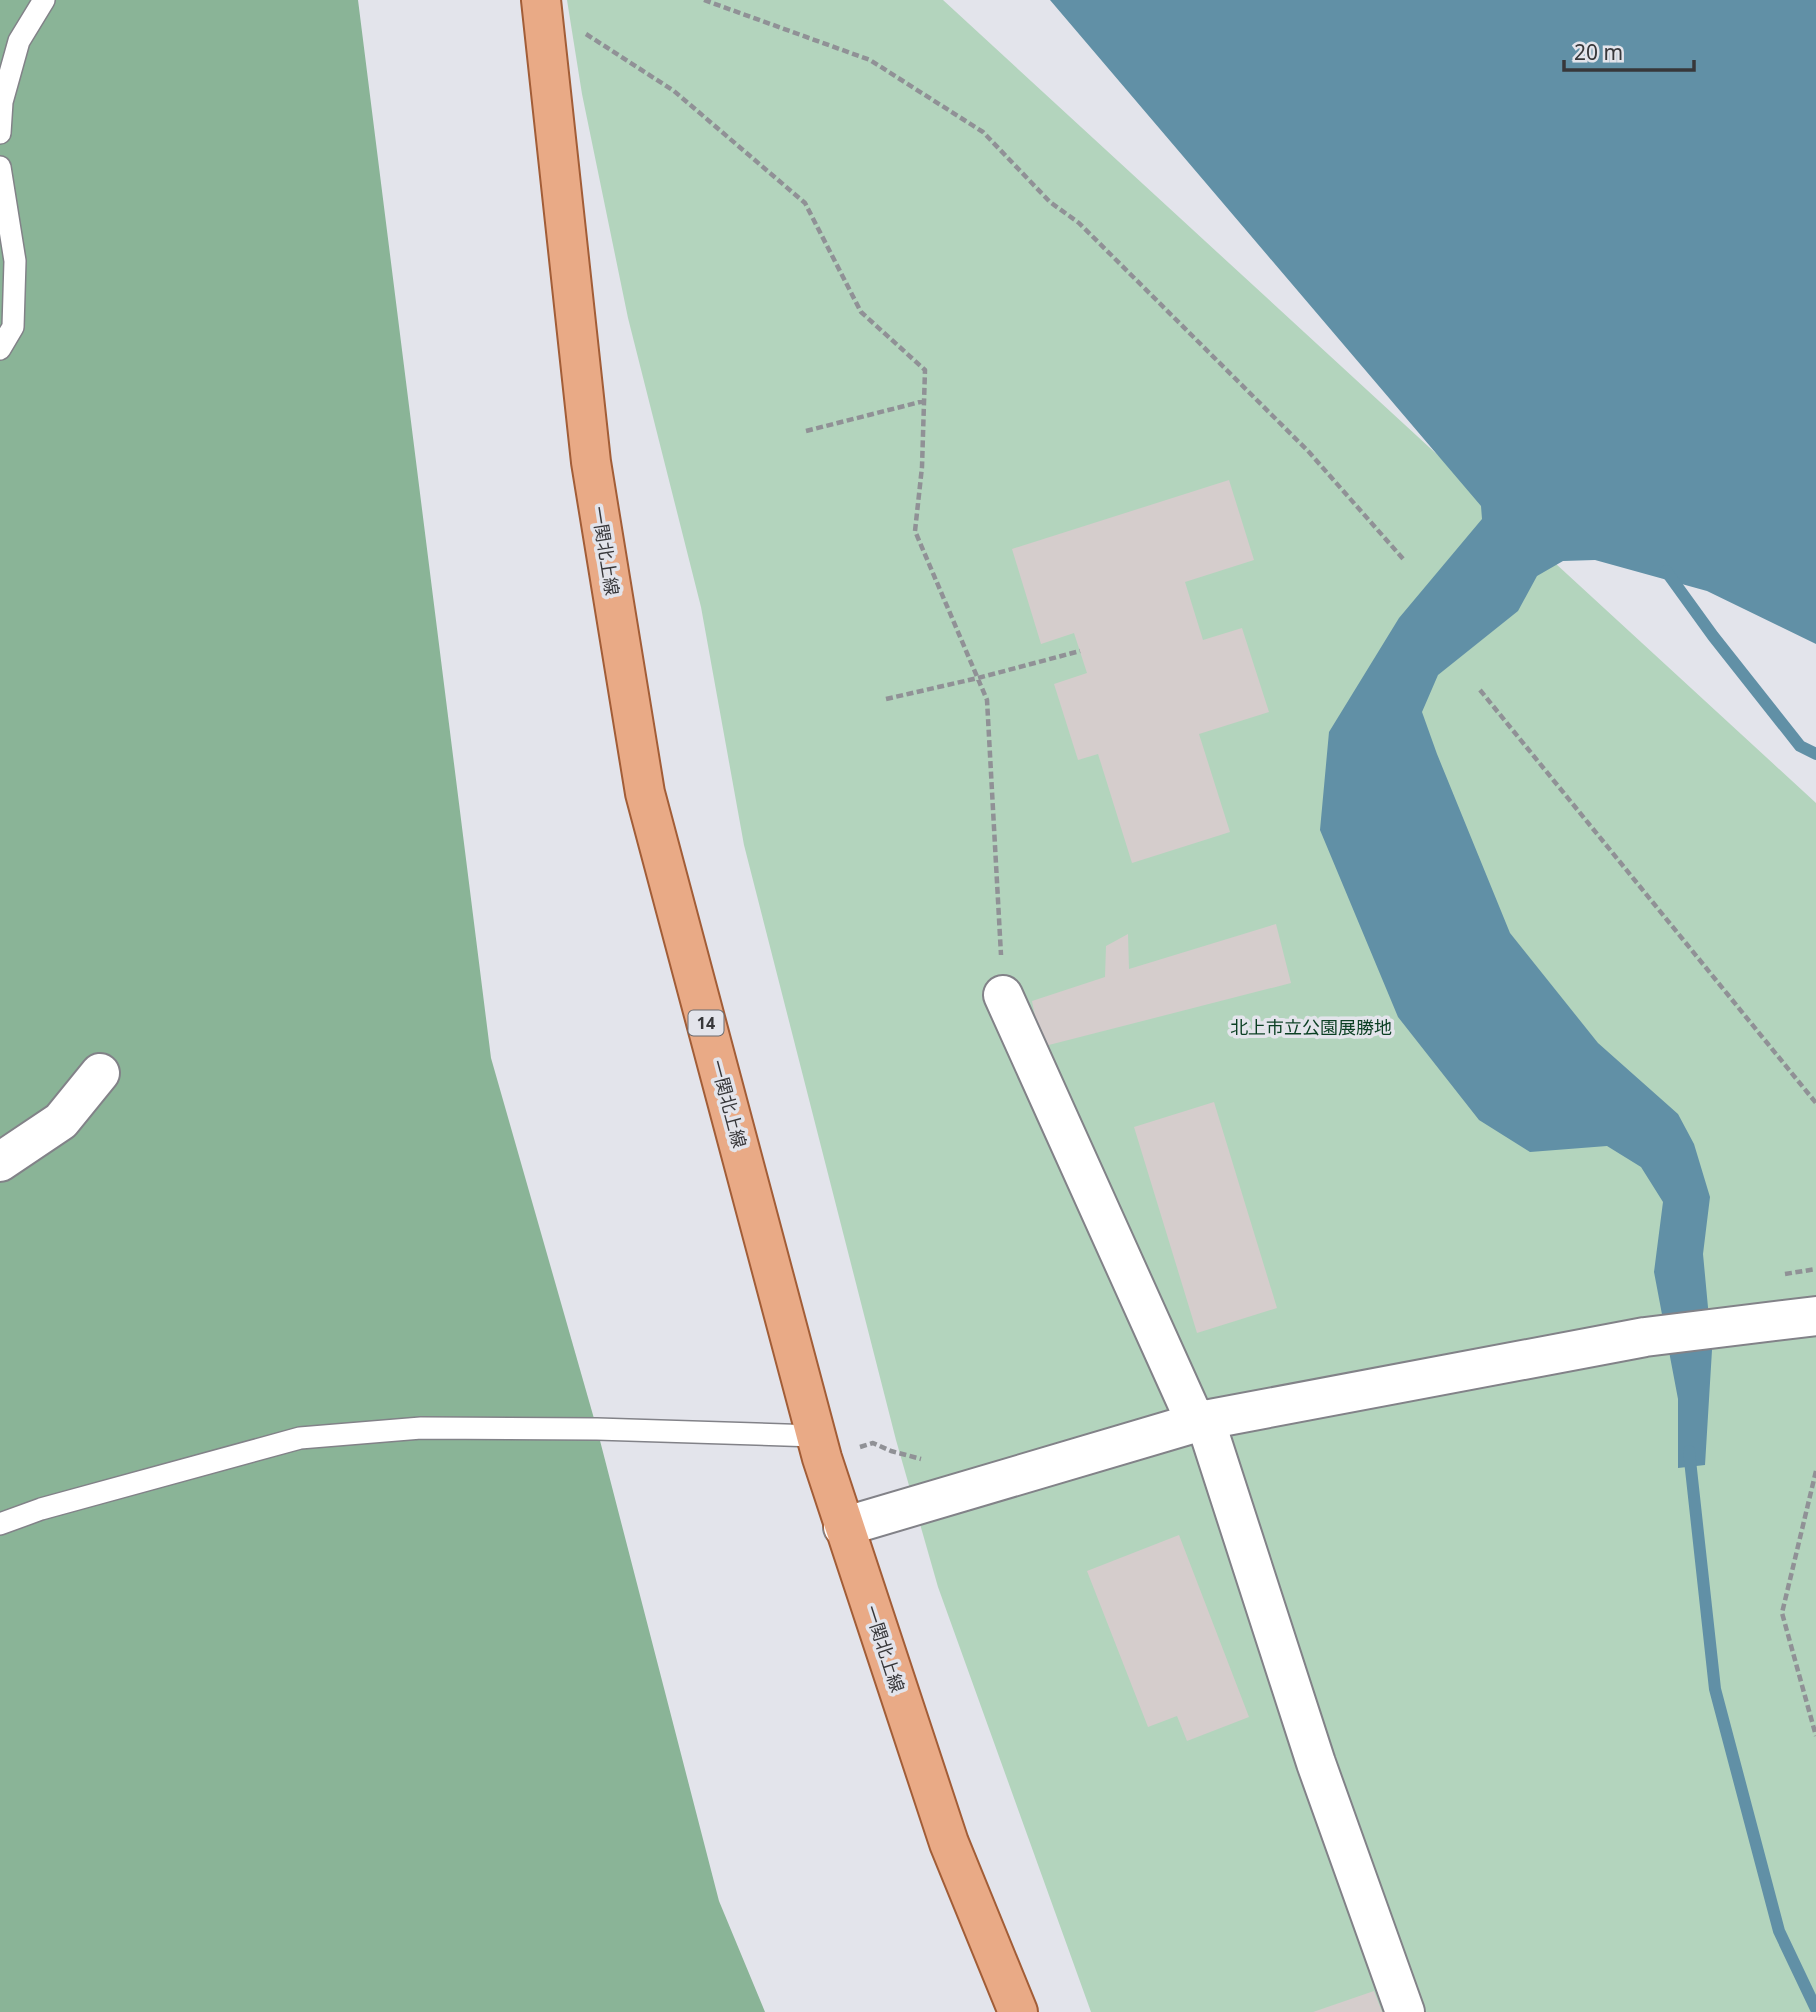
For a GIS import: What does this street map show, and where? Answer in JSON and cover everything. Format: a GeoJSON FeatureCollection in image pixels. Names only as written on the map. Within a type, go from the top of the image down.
{"type":"FeatureCollection","features":[{"type":"Feature","properties":{"kind":"main road","name":"一関北上線"},"geometry":{"type":"LineString","coordinates":[[541,2],[591,462],[645,793],[815,1436],[949,1843],[1018,2012]]}},
{"type":"Feature","properties":{"kind":"street"},"geometry":{"type":"LineString","coordinates":[[1003,995],[1201,1421],[1316,1763],[1405,2012]]}},
{"type":"Feature","properties":{"kind":"street"},"geometry":{"type":"LineString","coordinates":[[0,1163],[61,1121],[100,1073]]}},
{"type":"Feature","properties":{"kind":"street"},"geometry":{"type":"LineString","coordinates":[[843,1527],[1201,1421],[1645,1337],[1812,1316]]}},
{"type":"Feature","properties":{"kind":"lane"},"geometry":{"type":"LineString","coordinates":[[0,133],[2,102],[19,41],[44,0]]}},
{"type":"Feature","properties":{"kind":"lane"},"geometry":{"type":"LineString","coordinates":[[0,167],[15,261],[13,327],[0,349]]}},
{"type":"Feature","properties":{"kind":"lane"},"geometry":{"type":"LineString","coordinates":[[0,1524],[54,1505],[300,1438],[421,1428],[597,1429],[815,1436]]}},
{"type":"Feature","properties":{"kind":"path"},"geometry":{"type":"LineString","coordinates":[[704,0],[870,60],[983,132],[1050,202],[1079,223],[1308,451],[1405,561]]}},
{"type":"Feature","properties":{"kind":"path"},"geometry":{"type":"LineString","coordinates":[[541,2],[674,91],[806,203],[861,312],[925,370],[922,467],[915,531],[987,699],[1003,995]]}},
{"type":"Feature","properties":{"kind":"path"},"geometry":{"type":"LineString","coordinates":[[806,431],[924,401]]}},
{"type":"Feature","properties":{"kind":"path"},"geometry":{"type":"LineString","coordinates":[[886,699],[978,678],[1080,650]]}},
{"type":"Feature","properties":{"kind":"path"},"geometry":{"type":"LineString","coordinates":[[1480,690],[1816,1103]]}},
{"type":"Feature","properties":{"kind":"path"},"geometry":{"type":"LineString","coordinates":[[1816,1471],[1782,1613],[1816,1735]]}},
{"type":"Feature","properties":{"kind":"green space"},"geometry":{"type":"Polygon","coordinates":[[[0,0],[358,0],[491,1058],[597,1429],[719,1901],[765,2012],[0,2012],[0,0]]]}},
{"type":"Feature","properties":{"kind":"green space","name":"北上市立公園展勝地"},"geometry":{"type":"Polygon","coordinates":[[[567,0],[943,0],[1816,803],[1816,2012],[1091,2012],[938,1587],[896,1440],[744,845],[701,607],[628,318],[582,94],[567,0]]]}},
{"type":"Feature","properties":{"kind":"water"},"geometry":{"type":"Polygon","coordinates":[[[1050,0],[1816,0],[1816,644],[1707,591],[1595,560],[1563,561],[1537,576],[1518,611],[1438,675],[1422,712],[1510,933],[1598,1043],[1678,1114],[1694,1144],[1710,1197],[1703,1254],[1712,1350],[1705,1465],[1678,1468],[1678,1399],[1654,1272],[1663,1202],[1641,1167],[1607,1146],[1530,1152],[1479,1120],[1398,1017],[1320,830],[1329,732],[1399,618],[1482,519],[1481,506],[1050,0]]]}},
{"type":"Feature","properties":{"kind":"building"},"geometry":{"type":"Polygon","coordinates":[[[1229,480],[1254,560],[1185,582],[1203,640],[1242,628],[1269,712],[1199,734],[1230,832],[1132,863],[1098,754],[1078,760],[1054,684],[1087,673],[1074,633],[1041,644],[1012,549],[1229,480]]]}},
{"type":"Feature","properties":{"kind":"building"},"geometry":{"type":"Polygon","coordinates":[[[1276,924],[1291,983],[1041,1047],[1032,1001],[1105,977],[1106,946],[1128,934],[1129,969],[1276,924]]]}},
{"type":"Feature","properties":{"kind":"building"},"geometry":{"type":"Polygon","coordinates":[[[1214,1102],[1277,1308],[1197,1333],[1134,1127],[1214,1102]]]}},
{"type":"Feature","properties":{"kind":"building"},"geometry":{"type":"Polygon","coordinates":[[[1179,1535],[1249,1717],[1187,1741],[1177,1716],[1148,1727],[1087,1571],[1179,1535]]]}},
{"type":"Feature","properties":{"kind":"building"},"geometry":{"type":"Polygon","coordinates":[[[1374,1991],[1382,2012],[1313,2012],[1374,1991]]]}},
{"type":"Feature","properties":{"kind":"waterway"},"geometry":{"type":"LineString","coordinates":[[1666,571],[1713,636],[1800,746],[1816,754]]}},
{"type":"Feature","properties":{"kind":"waterway"},"geometry":{"type":"LineString","coordinates":[[1689,1451],[1715,1689],[1779,1931],[1816,2009]]}}]}
